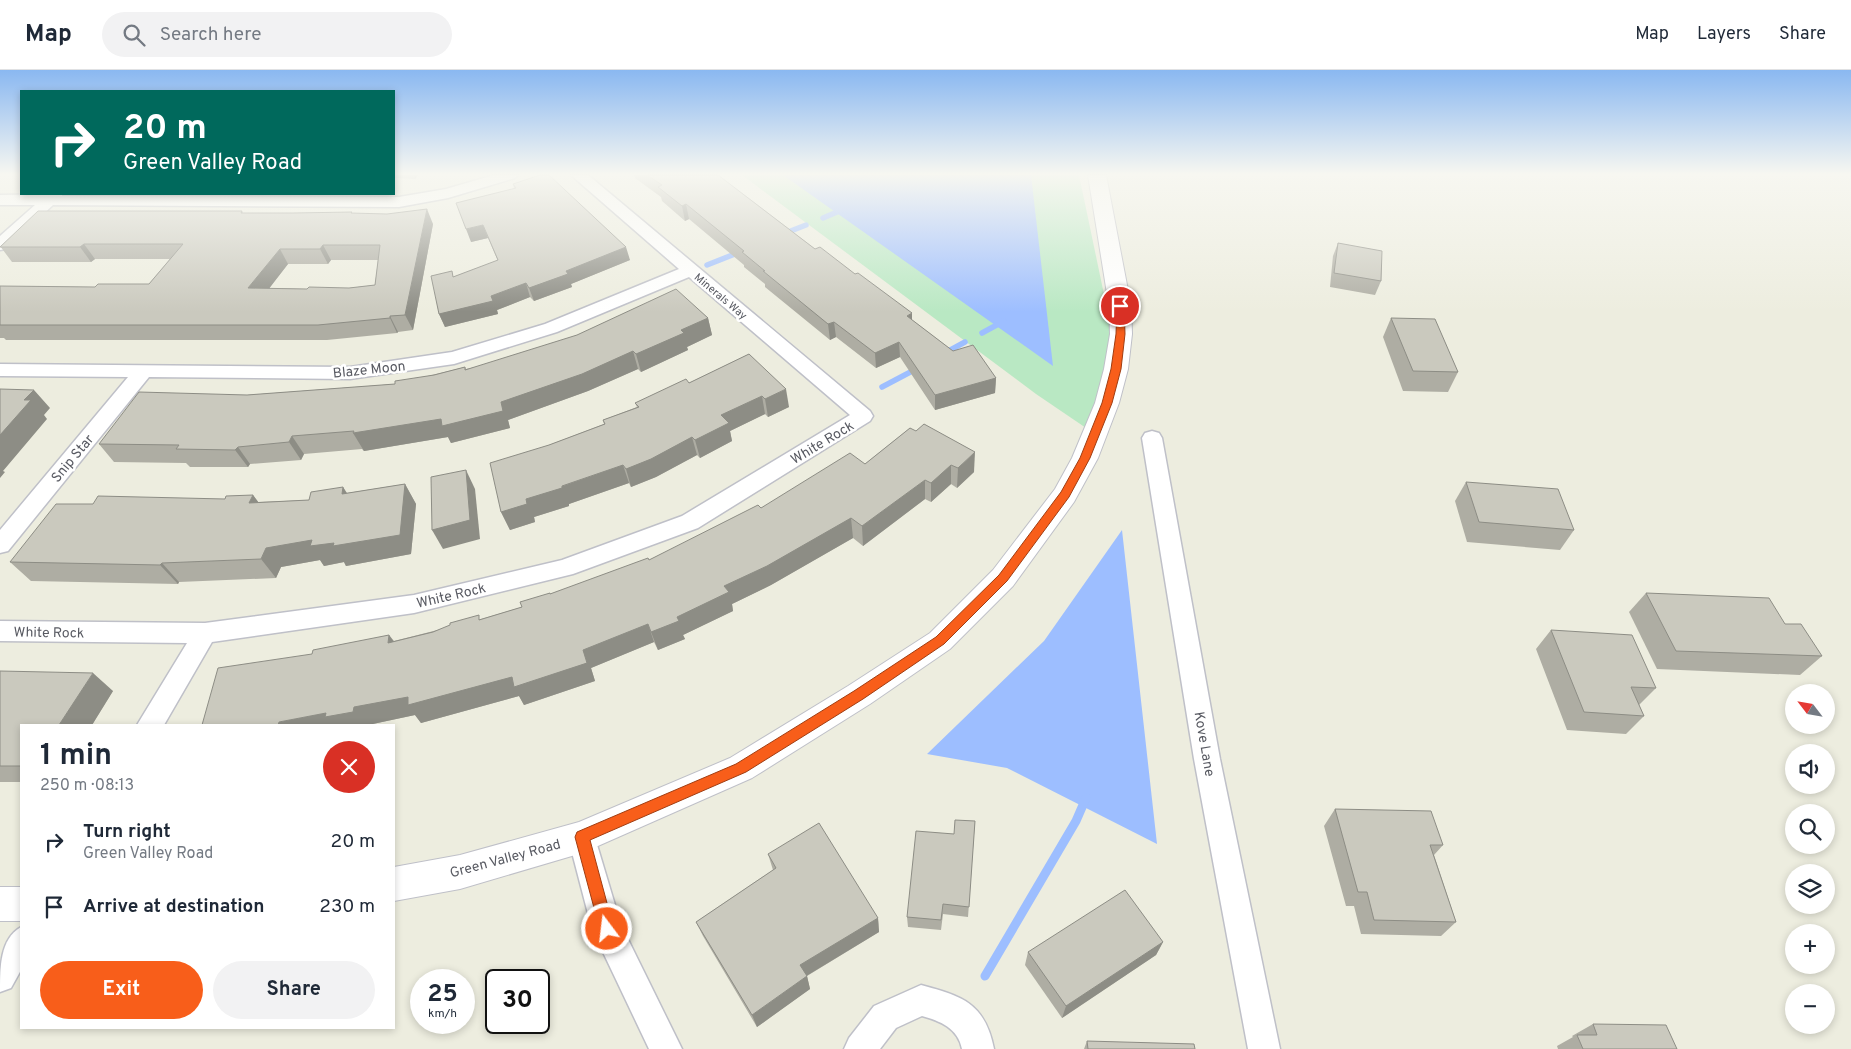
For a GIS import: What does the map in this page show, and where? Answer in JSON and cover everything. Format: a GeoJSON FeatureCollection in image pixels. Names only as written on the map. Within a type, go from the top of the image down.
{"type":"FeatureCollection","features":[{"type":"Feature","properties":{"kind":"street"},"geometry":{"type":"LineString","coordinates":[[0,245],[27,221]]}},
{"type":"Feature","properties":{"kind":"street","name":"Minerals Way"},"geometry":{"type":"LineString","coordinates":[[633,221],[863,416]]}},
{"type":"Feature","properties":{"kind":"street","name":"Green Valley Road"},"geometry":{"type":"LineString","coordinates":[[395,884],[460,872],[582,837],[741,768],[859,695],[940,641],[1003,578],[1065,495],[1085,458],[1107,403],[1116,369],[1121,334],[1120,306],[1105,221]]}},
{"type":"Feature","properties":{"kind":"street","name":"Blaze Moon"},"geometry":{"type":"LineString","coordinates":[[0,370],[350,373],[454,358],[551,328],[691,270]]}},
{"type":"Feature","properties":{"kind":"street","name":"Snip Star"},"geometry":{"type":"LineString","coordinates":[[0,545],[143,372]]}},
{"type":"Feature","properties":{"kind":"street","name":"White Rock"},"geometry":{"type":"LineString","coordinates":[[0,631],[205,633],[414,604],[565,568],[690,522],[863,416]]}},
{"type":"Feature","properties":{"kind":"street","name":"Kove Lane"},"geometry":{"type":"LineString","coordinates":[[1152,438],[1207,759],[1264,1049]]}},
{"type":"Feature","properties":{"kind":"street"},"geometry":{"type":"LineString","coordinates":[[151,724],[205,633]]}},
{"type":"Feature","properties":{"kind":"street"},"geometry":{"type":"LineString","coordinates":[[582,837],[607,929],[666,1049]]}},
{"type":"Feature","properties":{"kind":"street"},"geometry":{"type":"LineString","coordinates":[[0,904],[20,904]]}},
{"type":"Feature","properties":{"kind":"street"},"geometry":{"type":"LineString","coordinates":[[0,977],[20,944]]}},
{"type":"Feature","properties":{"kind":"street"},"geometry":{"type":"LineString","coordinates":[[860,1049],[885,1017],[921,1000],[952,1010],[974,1033],[978,1049]]}},
{"type":"Feature","properties":{"kind":"green space"},"geometry":{"type":"Polygon","coordinates":[[[803,221],[1089,221],[1115,347],[1089,430],[1036,394],[803,221]]]}},
{"type":"Feature","properties":{"kind":"water"},"geometry":{"type":"Polygon","coordinates":[[[848,221],[1036,221],[1053,366],[848,221]]]}},
{"type":"Feature","properties":{"kind":"water"},"geometry":{"type":"Polygon","coordinates":[[[1122,530],[1157,844],[1007,768],[927,754],[1044,641],[1122,530]]]}},
{"type":"Feature","properties":{"kind":"building"},"geometry":{"type":"Polygon","coordinates":[[[28,221],[425,221],[405,315],[318,325],[0,325],[0,286],[95,287],[98,284],[149,284],[183,244],[84,244],[80,247],[0,247],[28,221]],[[323,245],[320,249],[280,249],[248,288],[307,289],[309,287],[349,288],[375,285],[380,245],[323,245]]]}},
{"type":"Feature","properties":{"kind":"building"},"geometry":{"type":"Polygon","coordinates":[[[463,221],[598,221],[626,247],[566,271],[568,274],[529,288],[526,283],[491,296],[493,301],[439,314],[431,276],[452,271],[453,277],[498,260],[483,225],[466,229],[463,221]]]}},
{"type":"Feature","properties":{"kind":"building"},"geometry":{"type":"Polygon","coordinates":[[[707,221],[778,221],[815,249],[820,247],[855,274],[858,273],[912,313],[907,316],[953,351],[973,345],[996,378],[935,395],[899,342],[875,353],[834,322],[828,324],[763,271],[765,271],[742,252],[744,251],[707,221]]]}},
{"type":"Feature","properties":{"kind":"building"},"geometry":{"type":"Polygon","coordinates":[[[1338,243],[1382,251],[1381,281],[1334,273],[1338,243]]]}},
{"type":"Feature","properties":{"kind":"building"},"geometry":{"type":"Polygon","coordinates":[[[676,289],[708,318],[681,330],[684,333],[636,354],[633,351],[582,374],[501,402],[503,411],[442,426],[441,419],[353,433],[354,431],[292,436],[289,442],[238,447],[235,450],[176,449],[179,445],[99,444],[139,392],[247,395],[395,384],[395,381],[434,375],[465,367],[465,370],[577,335],[676,289]]]}},
{"type":"Feature","properties":{"kind":"building"},"geometry":{"type":"Polygon","coordinates":[[[1391,318],[1435,319],[1458,372],[1413,371],[1391,318]]]}},
{"type":"Feature","properties":{"kind":"building"},"geometry":{"type":"Polygon","coordinates":[[[749,354],[786,389],[765,399],[762,396],[721,415],[729,423],[695,440],[692,437],[651,459],[626,469],[623,465],[562,486],[562,488],[526,499],[527,504],[501,512],[490,463],[549,445],[605,424],[603,420],[639,407],[635,403],[686,379],[689,383],[749,354]]]}},
{"type":"Feature","properties":{"kind":"building"},"geometry":{"type":"Polygon","coordinates":[[[0,389],[34,390],[24,400],[31,400],[0,435],[0,389]]]}},
{"type":"Feature","properties":{"kind":"building"},"geometry":{"type":"Polygon","coordinates":[[[924,424],[975,452],[958,468],[951,465],[931,483],[925,480],[862,526],[851,518],[767,566],[724,586],[729,592],[677,617],[679,621],[651,632],[648,624],[583,650],[587,663],[514,687],[512,677],[408,705],[408,697],[354,707],[353,712],[325,717],[326,713],[279,722],[278,724],[202,724],[218,668],[312,654],[313,650],[389,635],[388,643],[433,632],[450,625],[450,623],[479,615],[479,620],[522,607],[520,602],[550,594],[648,558],[649,560],[758,505],[761,508],[850,453],[865,464],[910,428],[916,431],[924,424]]]}},
{"type":"Feature","properties":{"kind":"building"},"geometry":{"type":"Polygon","coordinates":[[[466,470],[470,520],[432,530],[431,477],[466,470]]]}},
{"type":"Feature","properties":{"kind":"building"},"geometry":{"type":"Polygon","coordinates":[[[1466,482],[1558,489],[1574,530],[1479,522],[1466,482]]]}},
{"type":"Feature","properties":{"kind":"building"},"geometry":{"type":"Polygon","coordinates":[[[405,484],[400,535],[333,546],[334,543],[310,546],[312,540],[266,548],[261,559],[162,563],[160,565],[10,562],[56,504],[93,504],[98,496],[225,499],[226,496],[253,495],[249,503],[309,500],[311,492],[343,487],[342,494],[405,484]]]}},
{"type":"Feature","properties":{"kind":"building"},"geometry":{"type":"Polygon","coordinates":[[[1646,593],[1769,598],[1785,624],[1801,624],[1822,656],[1676,651],[1646,593]]]}},
{"type":"Feature","properties":{"kind":"building"},"geometry":{"type":"Polygon","coordinates":[[[1551,630],[1632,635],[1656,688],[1631,687],[1644,716],[1584,712],[1551,630]]]}},
{"type":"Feature","properties":{"kind":"building"},"geometry":{"type":"Polygon","coordinates":[[[0,671],[93,673],[60,724],[20,724],[20,766],[0,766],[0,671]]]}},
{"type":"Feature","properties":{"kind":"building"},"geometry":{"type":"Polygon","coordinates":[[[1335,809],[1431,811],[1443,845],[1430,845],[1456,922],[1374,920],[1367,892],[1358,892],[1335,809]]]}},
{"type":"Feature","properties":{"kind":"building"},"geometry":{"type":"Polygon","coordinates":[[[955,820],[975,821],[969,907],[943,904],[941,920],[907,917],[916,831],[954,834],[955,820]]]}},
{"type":"Feature","properties":{"kind":"building"},"geometry":{"type":"Polygon","coordinates":[[[819,823],[878,918],[800,965],[807,976],[752,1015],[696,922],[776,868],[768,854],[819,823]]]}},
{"type":"Feature","properties":{"kind":"building"},"geometry":{"type":"Polygon","coordinates":[[[1125,890],[1163,942],[1066,1006],[1028,952],[1125,890]]]}},
{"type":"Feature","properties":{"kind":"building"},"geometry":{"type":"Polygon","coordinates":[[[1593,1024],[1666,1025],[1677,1049],[1583,1049],[1577,1035],[1597,1035],[1593,1024]]]}},
{"type":"Feature","properties":{"kind":"building"},"geometry":{"type":"Polygon","coordinates":[[[1087,1041],[1194,1044],[1195,1049],[1088,1049],[1087,1041]]]}},
{"type":"Feature","properties":{"kind":"waterway"},"geometry":{"type":"LineString","coordinates":[[783,234],[806,225]]}},
{"type":"Feature","properties":{"kind":"waterway"},"geometry":{"type":"LineString","coordinates":[[707,265],[740,252]]}},
{"type":"Feature","properties":{"kind":"waterway"},"geometry":{"type":"LineString","coordinates":[[982,333],[1004,321]]}},
{"type":"Feature","properties":{"kind":"waterway"},"geometry":{"type":"LineString","coordinates":[[943,354],[965,342]]}},
{"type":"Feature","properties":{"kind":"waterway"},"geometry":{"type":"LineString","coordinates":[[882,387],[918,368]]}},
{"type":"Feature","properties":{"kind":"waterway"},"geometry":{"type":"LineString","coordinates":[[985,976],[1076,821],[1086,798]]}},
{"type":"Feature","properties":{"kind":"route"},"geometry":{"type":"LineString","coordinates":[[607,929],[582,837],[741,768],[758,758],[859,695],[940,641],[1003,578],[1065,495],[1085,458],[1107,403],[1116,369],[1121,334],[1120,306]]}}]}
